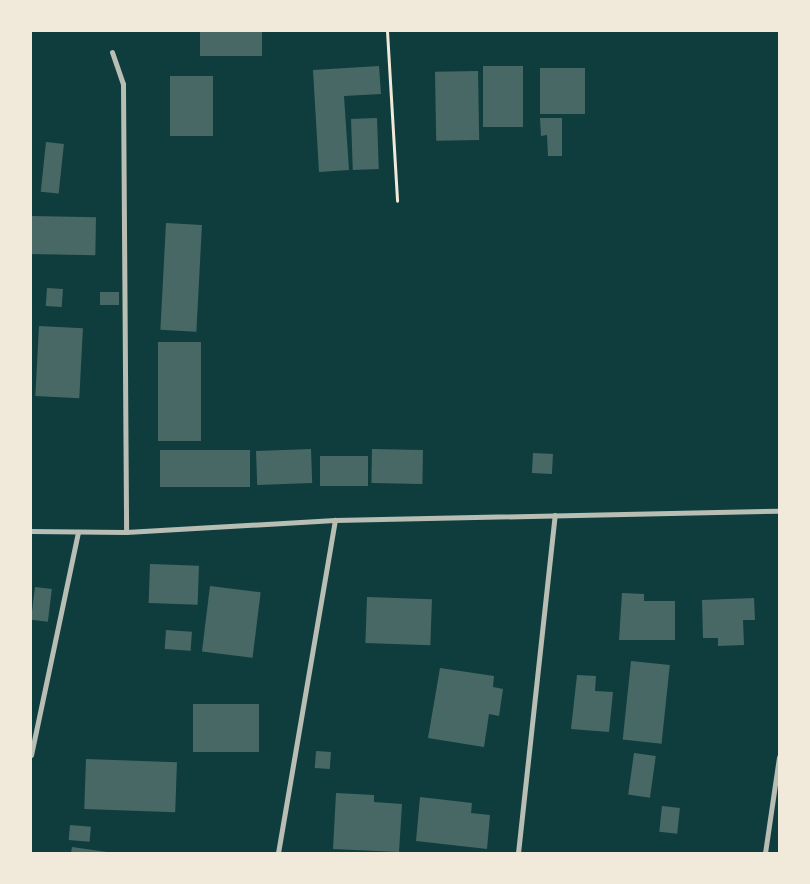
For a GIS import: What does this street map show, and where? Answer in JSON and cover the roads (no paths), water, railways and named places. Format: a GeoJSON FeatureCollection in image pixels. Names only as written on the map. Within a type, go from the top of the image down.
{"type":"FeatureCollection","features":[{"type":"Feature","properties":{"kind":"street"},"geometry":{"type":"LineString","coordinates":[[112,52],[123,84],[126,532]]}},
{"type":"Feature","properties":{"kind":"street"},"geometry":{"type":"LineString","coordinates":[[31,531],[126,532],[335,520],[779,512]]}},
{"type":"Feature","properties":{"kind":"street"},"geometry":{"type":"LineString","coordinates":[[518,853],[555,515]]}},
{"type":"Feature","properties":{"kind":"street"},"geometry":{"type":"LineString","coordinates":[[278,853],[335,520]]}},
{"type":"Feature","properties":{"kind":"street"},"geometry":{"type":"LineString","coordinates":[[31,755],[78,532]]}},
{"type":"Feature","properties":{"kind":"street"},"geometry":{"type":"LineString","coordinates":[[765,853],[779,756]]}}]}
